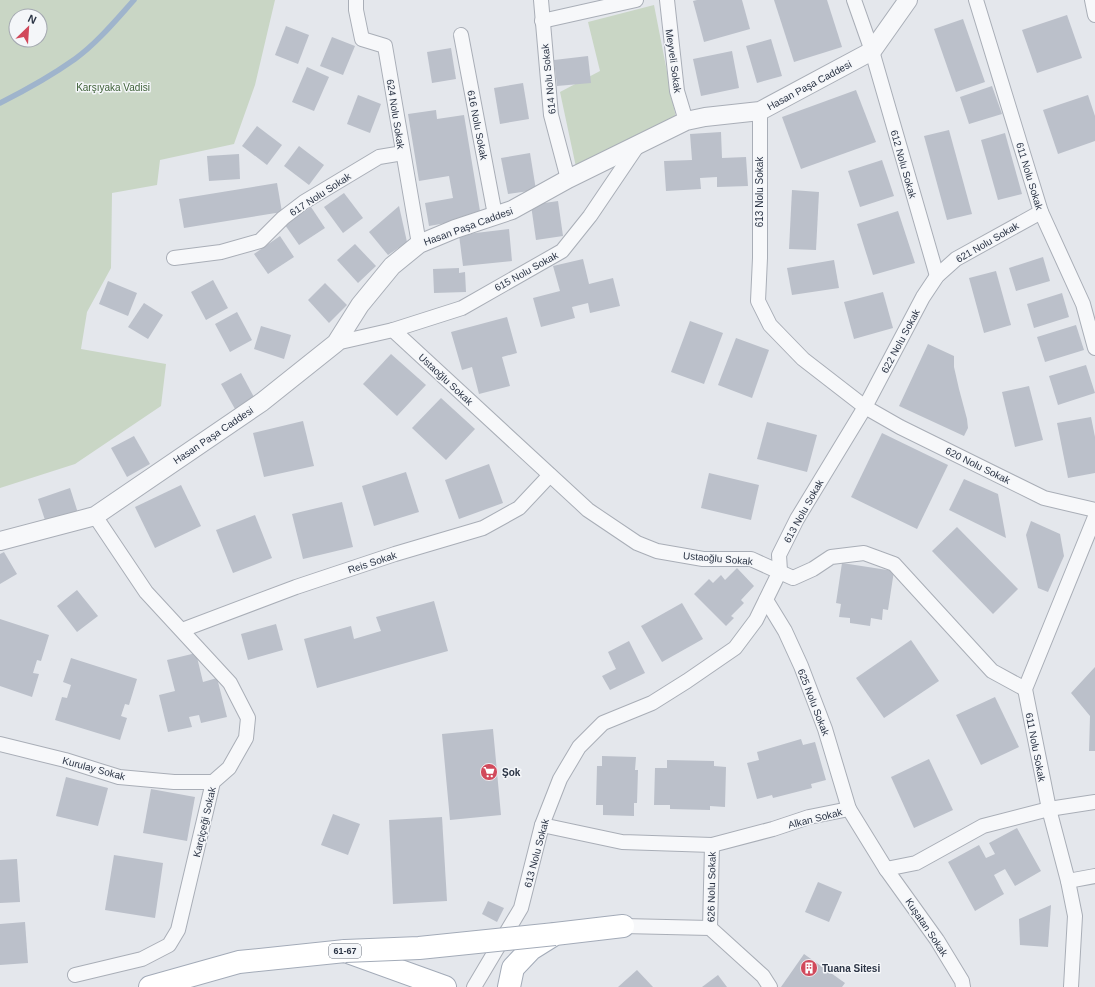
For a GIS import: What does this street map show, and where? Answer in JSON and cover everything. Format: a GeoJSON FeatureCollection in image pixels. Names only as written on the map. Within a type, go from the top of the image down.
{"type":"FeatureCollection","features":[{"type":"Feature","properties":{"kind":"main road","name":"61-67"},"geometry":{"type":"LineString","coordinates":[[150,987],[239,962],[345,951],[420,948],[623,926]]}},
{"type":"Feature","properties":{"kind":"main road","name":"61-67"},"geometry":{"type":"LineString","coordinates":[[509,987],[513,968],[531,949],[555,934]]}},
{"type":"Feature","properties":{"kind":"main road","name":"61-67"},"geometry":{"type":"LineString","coordinates":[[345,951],[445,987]]}},
{"type":"Feature","properties":{"kind":"street","name":"624 Nolu Sokak"},"geometry":{"type":"LineString","coordinates":[[356,0],[356,10],[362,39],[385,46],[418,244]]}},
{"type":"Feature","properties":{"kind":"street","name":"614 Nolu Sokak"},"geometry":{"type":"LineString","coordinates":[[541,0],[551,115],[568,179]]}},
{"type":"Feature","properties":{"kind":"street"},"geometry":{"type":"LineString","coordinates":[[542,21],[636,0]]}},
{"type":"Feature","properties":{"kind":"street","name":"Meyveli Sokak"},"geometry":{"type":"LineString","coordinates":[[667,0],[677,90],[686,121]]}},
{"type":"Feature","properties":{"kind":"street","name":"612 Nolu Sokak"},"geometry":{"type":"LineString","coordinates":[[854,0],[872,51],[937,276]]}},
{"type":"Feature","properties":{"kind":"street","name":"Hasan Paşa Caddesi"},"geometry":{"type":"LineString","coordinates":[[0,541],[95,516],[262,402],[336,343],[360,305],[392,266],[418,244],[455,229],[512,210],[568,179],[638,146],[686,121],[705,117],[760,111],[872,51],[908,0]]}},
{"type":"Feature","properties":{"kind":"street","name":"611 Nolu Sokak"},"geometry":{"type":"LineString","coordinates":[[976,0],[1041,212],[1083,304],[1095,348]]}},
{"type":"Feature","properties":{"kind":"street"},"geometry":{"type":"LineString","coordinates":[[1092,0],[1095,15]]}},
{"type":"Feature","properties":{"kind":"street","name":"616 Nolu Sokak"},"geometry":{"type":"LineString","coordinates":[[461,35],[495,215]]}},
{"type":"Feature","properties":{"kind":"street","name":"613 Nolu Sokak"},"geometry":{"type":"LineString","coordinates":[[474,987],[522,908],[542,825],[560,779],[579,747],[603,723],[652,703],[735,648],[756,620],[780,571],[779,555],[797,519],[865,407],[803,359],[770,325],[758,301],[760,258],[760,111]]}},
{"type":"Feature","properties":{"kind":"street","name":"615 Nolu Sokak"},"geometry":{"type":"LineString","coordinates":[[393,330],[462,308],[562,251],[590,216],[638,146]]}},
{"type":"Feature","properties":{"kind":"street","name":"617 Nolu Sokak"},"geometry":{"type":"LineString","coordinates":[[174,258],[221,252],[260,241],[283,218],[304,202],[378,157],[403,152]]}},
{"type":"Feature","properties":{"kind":"street","name":"621 Nolu Sokak"},"geometry":{"type":"LineString","coordinates":[[937,276],[956,259],[1041,212]]}},
{"type":"Feature","properties":{"kind":"street","name":"622 Nolu Sokak"},"geometry":{"type":"LineString","coordinates":[[865,407],[923,297],[937,276]]}},
{"type":"Feature","properties":{"kind":"street"},"geometry":{"type":"LineString","coordinates":[[336,343],[393,330]]}},
{"type":"Feature","properties":{"kind":"street","name":"Ustaoğlu Sokak"},"geometry":{"type":"LineString","coordinates":[[393,330],[588,510],[637,543],[657,551],[703,559],[751,559],[793,578],[814,569],[831,557],[864,553],[894,564],[992,671],[1025,689]]}},
{"type":"Feature","properties":{"kind":"street","name":"620 Nolu Sokak"},"geometry":{"type":"LineString","coordinates":[[865,407],[900,427],[1044,498],[1095,510]]}},
{"type":"Feature","properties":{"kind":"street","name":"Reis Sokak"},"geometry":{"type":"LineString","coordinates":[[182,630],[296,587],[395,554],[483,528],[519,508],[550,475]]}},
{"type":"Feature","properties":{"kind":"street","name":"Karçiçeği Sokak"},"geometry":{"type":"LineString","coordinates":[[75,975],[142,959],[168,945],[178,930],[213,782],[229,768],[246,738],[248,718],[230,682],[146,592],[95,516]]}},
{"type":"Feature","properties":{"kind":"street"},"geometry":{"type":"LineString","coordinates":[[1025,689],[1095,518]]}},
{"type":"Feature","properties":{"kind":"street","name":"625 Nolu Sokak"},"geometry":{"type":"LineString","coordinates":[[766,600],[785,631],[801,666],[825,729],[849,810]]}},
{"type":"Feature","properties":{"kind":"street","name":"611 Nolu Sokak"},"geometry":{"type":"LineString","coordinates":[[1025,689],[1049,809],[1068,881],[1075,916],[1071,987]]}},
{"type":"Feature","properties":{"kind":"street","name":"Kurulay Sokak"},"geometry":{"type":"LineString","coordinates":[[0,744],[64,760],[119,777],[174,782],[213,782]]}},
{"type":"Feature","properties":{"kind":"street"},"geometry":{"type":"LineString","coordinates":[[886,869],[916,863],[983,826],[1049,809],[1095,802]]}},
{"type":"Feature","properties":{"kind":"street","name":"Alkan Sokak"},"geometry":{"type":"LineString","coordinates":[[542,825],[622,842],[712,845],[773,830],[809,817],[849,810],[886,869]]}},
{"type":"Feature","properties":{"kind":"street","name":"626 Nolu Sokak"},"geometry":{"type":"LineString","coordinates":[[710,928],[712,845]]}},
{"type":"Feature","properties":{"kind":"street","name":"Kuşatan Sokak"},"geometry":{"type":"LineString","coordinates":[[886,869],[937,940],[962,981],[963,987]]}},
{"type":"Feature","properties":{"kind":"street"},"geometry":{"type":"LineString","coordinates":[[1068,881],[1095,876]]}},
{"type":"Feature","properties":{"kind":"street"},"geometry":{"type":"LineString","coordinates":[[623,926],[710,928],[762,976],[770,987]]}},
{"type":"Feature","properties":{"kind":"green space","name":"Karşıyaka Vadisi"},"geometry":{"type":"Polygon","coordinates":[[[0,0],[275,0],[255,85],[234,144],[160,160],[157,185],[112,193],[111,268],[87,312],[81,349],[166,364],[161,406],[75,464],[0,488],[0,0]]]}},
{"type":"Feature","properties":{"kind":"green space"},"geometry":{"type":"Polygon","coordinates":[[[654,5],[676,118],[576,167],[560,92],[600,71],[588,22],[654,5]]]}},
{"type":"Feature","properties":{"kind":"building"},"geometry":{"type":"Polygon","coordinates":[[[742,0],[750,29],[704,42],[693,1],[742,0]]]}},
{"type":"Feature","properties":{"kind":"building"},"geometry":{"type":"Polygon","coordinates":[[[774,0],[827,0],[842,47],[794,62],[774,0]]]}},
{"type":"Feature","properties":{"kind":"building"},"geometry":{"type":"Polygon","coordinates":[[[1067,15],[1082,58],[1037,73],[1022,30],[1067,15]]]}},
{"type":"Feature","properties":{"kind":"building"},"geometry":{"type":"Polygon","coordinates":[[[963,19],[985,82],[956,92],[934,29],[963,19]]]}},
{"type":"Feature","properties":{"kind":"building"},"geometry":{"type":"Polygon","coordinates":[[[286,26],[309,35],[298,64],[275,55],[286,26]]]}},
{"type":"Feature","properties":{"kind":"building"},"geometry":{"type":"Polygon","coordinates":[[[332,37],[355,46],[343,75],[320,66],[332,37]]]}},
{"type":"Feature","properties":{"kind":"building"},"geometry":{"type":"Polygon","coordinates":[[[771,39],[782,76],[757,83],[746,46],[771,39]]]}},
{"type":"Feature","properties":{"kind":"building"},"geometry":{"type":"Polygon","coordinates":[[[451,48],[456,79],[432,83],[427,52],[451,48]]]}},
{"type":"Feature","properties":{"kind":"building"},"geometry":{"type":"Polygon","coordinates":[[[732,51],[739,88],[701,96],[693,59],[732,51]]]}},
{"type":"Feature","properties":{"kind":"building"},"geometry":{"type":"Polygon","coordinates":[[[588,56],[591,83],[557,86],[554,60],[588,56]]]}},
{"type":"Feature","properties":{"kind":"building"},"geometry":{"type":"Polygon","coordinates":[[[307,67],[329,77],[314,111],[292,102],[307,67]]]}},
{"type":"Feature","properties":{"kind":"building"},"geometry":{"type":"Polygon","coordinates":[[[523,83],[529,119],[500,124],[494,88],[523,83]]]}},
{"type":"Feature","properties":{"kind":"building"},"geometry":{"type":"Polygon","coordinates":[[[992,86],[1002,114],[969,124],[960,97],[992,86]]]}},
{"type":"Feature","properties":{"kind":"building"},"geometry":{"type":"Polygon","coordinates":[[[856,90],[876,142],[801,169],[782,117],[856,90]]]}},
{"type":"Feature","properties":{"kind":"building"},"geometry":{"type":"Polygon","coordinates":[[[358,95],[381,104],[370,133],[347,124],[358,95]]]}},
{"type":"Feature","properties":{"kind":"building"},"geometry":{"type":"Polygon","coordinates":[[[1088,95],[1095,116],[1095,141],[1058,154],[1043,110],[1088,95]]]}},
{"type":"Feature","properties":{"kind":"building"},"geometry":{"type":"Polygon","coordinates":[[[436,110],[437,119],[464,115],[481,217],[429,226],[425,203],[453,198],[449,176],[419,181],[408,114],[436,110]]]}},
{"type":"Feature","properties":{"kind":"building"},"geometry":{"type":"Polygon","coordinates":[[[257,126],[282,145],[267,165],[242,146],[257,126]]]}},
{"type":"Feature","properties":{"kind":"building"},"geometry":{"type":"Polygon","coordinates":[[[949,130],[972,214],[947,220],[924,136],[949,130]]]}},
{"type":"Feature","properties":{"kind":"building"},"geometry":{"type":"Polygon","coordinates":[[[721,132],[722,158],[746,157],[748,186],[717,187],[717,177],[700,178],[701,189],[666,191],[664,161],[692,160],[690,134],[721,132]]]}},
{"type":"Feature","properties":{"kind":"building"},"geometry":{"type":"Polygon","coordinates":[[[1005,133],[1022,194],[998,200],[981,140],[1005,133]]]}},
{"type":"Feature","properties":{"kind":"building"},"geometry":{"type":"Polygon","coordinates":[[[299,146],[324,165],[309,185],[284,166],[299,146]]]}},
{"type":"Feature","properties":{"kind":"building"},"geometry":{"type":"Polygon","coordinates":[[[530,153],[536,190],[508,194],[501,158],[530,153]]]}},
{"type":"Feature","properties":{"kind":"building"},"geometry":{"type":"Polygon","coordinates":[[[239,154],[240,179],[209,181],[207,156],[239,154]]]}},
{"type":"Feature","properties":{"kind":"building"},"geometry":{"type":"Polygon","coordinates":[[[882,160],[894,196],[860,207],[848,171],[882,160]]]}},
{"type":"Feature","properties":{"kind":"building"},"geometry":{"type":"Polygon","coordinates":[[[277,183],[282,212],[184,228],[179,199],[277,183]]]}},
{"type":"Feature","properties":{"kind":"building"},"geometry":{"type":"Polygon","coordinates":[[[792,190],[819,192],[816,250],[789,249],[792,190]]]}},
{"type":"Feature","properties":{"kind":"building"},"geometry":{"type":"Polygon","coordinates":[[[344,193],[363,218],[343,233],[324,207],[344,193]]]}},
{"type":"Feature","properties":{"kind":"building"},"geometry":{"type":"Polygon","coordinates":[[[558,201],[563,236],[536,240],[531,205],[558,201]]]}},
{"type":"Feature","properties":{"kind":"building"},"geometry":{"type":"Polygon","coordinates":[[[399,206],[407,242],[388,255],[369,232],[399,206]]]}},
{"type":"Feature","properties":{"kind":"building"},"geometry":{"type":"Polygon","coordinates":[[[311,207],[325,228],[299,245],[285,225],[311,207]]]}},
{"type":"Feature","properties":{"kind":"building"},"geometry":{"type":"Polygon","coordinates":[[[898,211],[915,263],[873,275],[857,224],[898,211]]]}},
{"type":"Feature","properties":{"kind":"building"},"geometry":{"type":"Polygon","coordinates":[[[509,229],[512,261],[463,266],[459,235],[509,229]]]}},
{"type":"Feature","properties":{"kind":"building"},"geometry":{"type":"Polygon","coordinates":[[[280,236],[294,257],[268,274],[254,254],[280,236]]]}},
{"type":"Feature","properties":{"kind":"building"},"geometry":{"type":"Polygon","coordinates":[[[355,244],[376,266],[358,283],[337,260],[355,244]]]}},
{"type":"Feature","properties":{"kind":"building"},"geometry":{"type":"Polygon","coordinates":[[[1043,257],[1050,281],[1016,291],[1009,268],[1043,257]]]}},
{"type":"Feature","properties":{"kind":"building"},"geometry":{"type":"Polygon","coordinates":[[[583,259],[589,284],[613,278],[620,306],[590,313],[588,303],[572,307],[575,318],[541,327],[533,298],[560,291],[553,266],[583,259]]]}},
{"type":"Feature","properties":{"kind":"building"},"geometry":{"type":"Polygon","coordinates":[[[834,260],[839,288],[792,295],[787,268],[834,260]]]}},
{"type":"Feature","properties":{"kind":"building"},"geometry":{"type":"Polygon","coordinates":[[[459,268],[459,273],[465,272],[466,292],[434,293],[433,269],[459,268]]]}},
{"type":"Feature","properties":{"kind":"building"},"geometry":{"type":"Polygon","coordinates":[[[996,271],[1011,325],[984,333],[969,278],[996,271]]]}},
{"type":"Feature","properties":{"kind":"building"},"geometry":{"type":"Polygon","coordinates":[[[213,280],[228,308],[206,320],[191,292],[213,280]]]}},
{"type":"Feature","properties":{"kind":"building"},"geometry":{"type":"Polygon","coordinates":[[[108,281],[137,293],[128,316],[99,304],[108,281]]]}},
{"type":"Feature","properties":{"kind":"building"},"geometry":{"type":"Polygon","coordinates":[[[325,283],[347,305],[329,323],[308,300],[325,283]]]}},
{"type":"Feature","properties":{"kind":"building"},"geometry":{"type":"Polygon","coordinates":[[[883,292],[893,328],[854,339],[844,302],[883,292]]]}},
{"type":"Feature","properties":{"kind":"building"},"geometry":{"type":"Polygon","coordinates":[[[1062,293],[1069,317],[1034,328],[1027,304],[1062,293]]]}},
{"type":"Feature","properties":{"kind":"building"},"geometry":{"type":"Polygon","coordinates":[[[144,303],[163,315],[148,339],[128,327],[144,303]]]}},
{"type":"Feature","properties":{"kind":"building"},"geometry":{"type":"Polygon","coordinates":[[[237,312],[252,340],[230,352],[215,324],[237,312]]]}},
{"type":"Feature","properties":{"kind":"building"},"geometry":{"type":"Polygon","coordinates":[[[507,317],[517,353],[502,357],[510,386],[479,394],[472,367],[462,370],[451,332],[507,317]]]}},
{"type":"Feature","properties":{"kind":"building"},"geometry":{"type":"Polygon","coordinates":[[[690,321],[723,333],[704,384],[671,372],[690,321]]]}},
{"type":"Feature","properties":{"kind":"building"},"geometry":{"type":"Polygon","coordinates":[[[1076,325],[1084,350],[1045,362],[1037,337],[1076,325]]]}},
{"type":"Feature","properties":{"kind":"building"},"geometry":{"type":"Polygon","coordinates":[[[261,326],[291,335],[284,359],[254,349],[261,326]]]}},
{"type":"Feature","properties":{"kind":"building"},"geometry":{"type":"Polygon","coordinates":[[[736,338],[769,350],[752,398],[718,385],[736,338]]]}},
{"type":"Feature","properties":{"kind":"building"},"geometry":{"type":"Polygon","coordinates":[[[928,344],[954,356],[954,367],[967,419],[968,428],[964,436],[899,406],[928,344]]]}},
{"type":"Feature","properties":{"kind":"building"},"geometry":{"type":"Polygon","coordinates":[[[391,354],[426,385],[397,416],[363,384],[391,354]]]}},
{"type":"Feature","properties":{"kind":"building"},"geometry":{"type":"Polygon","coordinates":[[[1086,365],[1095,393],[1058,405],[1049,376],[1086,365]]]}},
{"type":"Feature","properties":{"kind":"building"},"geometry":{"type":"Polygon","coordinates":[[[241,373],[255,399],[235,409],[221,384],[241,373]]]}},
{"type":"Feature","properties":{"kind":"building"},"geometry":{"type":"Polygon","coordinates":[[[1029,386],[1043,440],[1015,447],[1002,392],[1029,386]]]}},
{"type":"Feature","properties":{"kind":"building"},"geometry":{"type":"Polygon","coordinates":[[[441,398],[475,429],[446,460],[412,428],[441,398]]]}},
{"type":"Feature","properties":{"kind":"building"},"geometry":{"type":"Polygon","coordinates":[[[1091,417],[1095,437],[1095,473],[1068,478],[1057,423],[1091,417]]]}},
{"type":"Feature","properties":{"kind":"building"},"geometry":{"type":"Polygon","coordinates":[[[303,421],[314,466],[264,477],[253,433],[303,421]]]}},
{"type":"Feature","properties":{"kind":"building"},"geometry":{"type":"Polygon","coordinates":[[[767,422],[817,435],[807,472],[757,459],[767,422]]]}},
{"type":"Feature","properties":{"kind":"building"},"geometry":{"type":"Polygon","coordinates":[[[882,433],[948,465],[917,529],[851,497],[882,433]]]}},
{"type":"Feature","properties":{"kind":"building"},"geometry":{"type":"Polygon","coordinates":[[[134,436],[150,464],[127,477],[111,448],[134,436]]]}},
{"type":"Feature","properties":{"kind":"building"},"geometry":{"type":"Polygon","coordinates":[[[489,464],[503,503],[459,519],[445,480],[489,464]]]}},
{"type":"Feature","properties":{"kind":"building"},"geometry":{"type":"Polygon","coordinates":[[[406,472],[419,512],[374,526],[362,486],[406,472]]]}},
{"type":"Feature","properties":{"kind":"building"},"geometry":{"type":"Polygon","coordinates":[[[709,473],[759,485],[751,520],[701,508],[709,473]]]}},
{"type":"Feature","properties":{"kind":"building"},"geometry":{"type":"Polygon","coordinates":[[[964,479],[998,494],[1006,538],[949,510],[964,479]]]}},
{"type":"Feature","properties":{"kind":"building"},"geometry":{"type":"Polygon","coordinates":[[[181,485],[201,526],[155,548],[135,507],[181,485]]]}},
{"type":"Feature","properties":{"kind":"building"},"geometry":{"type":"Polygon","coordinates":[[[70,488],[78,513],[46,523],[38,499],[70,488]]]}},
{"type":"Feature","properties":{"kind":"building"},"geometry":{"type":"Polygon","coordinates":[[[342,502],[353,547],[303,559],[292,514],[342,502]]]}},
{"type":"Feature","properties":{"kind":"building"},"geometry":{"type":"Polygon","coordinates":[[[255,515],[272,558],[233,573],[216,530],[255,515]]]}},
{"type":"Feature","properties":{"kind":"building"},"geometry":{"type":"Polygon","coordinates":[[[1031,521],[1060,534],[1064,556],[1048,592],[1038,588],[1026,535],[1031,521]]]}},
{"type":"Feature","properties":{"kind":"building"},"geometry":{"type":"Polygon","coordinates":[[[957,527],[1018,589],[993,614],[932,551],[957,527]]]}},
{"type":"Feature","properties":{"kind":"building"},"geometry":{"type":"Polygon","coordinates":[[[4,552],[17,574],[0,584],[0,554],[4,552]]]}},
{"type":"Feature","properties":{"kind":"building"},"geometry":{"type":"Polygon","coordinates":[[[842,563],[894,571],[888,610],[883,609],[882,620],[871,618],[870,626],[850,623],[850,618],[839,617],[841,604],[836,603],[842,563]]]}},
{"type":"Feature","properties":{"kind":"building"},"geometry":{"type":"Polygon","coordinates":[[[737,568],[754,586],[741,600],[744,603],[731,616],[734,618],[726,626],[694,594],[709,579],[713,583],[721,575],[725,580],[737,568]]]}},
{"type":"Feature","properties":{"kind":"building"},"geometry":{"type":"Polygon","coordinates":[[[77,590],[98,616],[77,632],[57,606],[77,590]]]}},
{"type":"Feature","properties":{"kind":"building"},"geometry":{"type":"Polygon","coordinates":[[[434,601],[448,651],[317,688],[304,639],[351,626],[354,639],[381,631],[376,617],[434,601]]]}},
{"type":"Feature","properties":{"kind":"building"},"geometry":{"type":"Polygon","coordinates":[[[682,603],[703,639],[662,662],[641,626],[682,603]]]}},
{"type":"Feature","properties":{"kind":"building"},"geometry":{"type":"Polygon","coordinates":[[[0,619],[49,635],[41,661],[37,660],[33,673],[39,674],[32,697],[0,686],[0,619]]]}},
{"type":"Feature","properties":{"kind":"building"},"geometry":{"type":"Polygon","coordinates":[[[276,624],[283,650],[248,660],[241,634],[276,624]]]}},
{"type":"Feature","properties":{"kind":"building"},"geometry":{"type":"Polygon","coordinates":[[[911,640],[939,681],[884,718],[856,678],[911,640]]]}},
{"type":"Feature","properties":{"kind":"building"},"geometry":{"type":"Polygon","coordinates":[[[629,641],[645,673],[610,690],[602,676],[616,669],[608,652],[629,641]]]}},
{"type":"Feature","properties":{"kind":"building"},"geometry":{"type":"Polygon","coordinates":[[[196,653],[203,682],[217,678],[227,717],[201,723],[199,715],[189,717],[192,727],[168,732],[159,695],[175,691],[167,660],[196,653]]]}},
{"type":"Feature","properties":{"kind":"building"},"geometry":{"type":"Polygon","coordinates":[[[71,658],[137,679],[129,705],[125,704],[121,716],[127,718],[120,740],[55,720],[62,697],[67,698],[71,685],[63,682],[71,658]]]}},
{"type":"Feature","properties":{"kind":"building"},"geometry":{"type":"Polygon","coordinates":[[[1095,667],[1095,751],[1089,751],[1090,716],[1071,693],[1095,667]]]}},
{"type":"Feature","properties":{"kind":"building"},"geometry":{"type":"Polygon","coordinates":[[[995,697],[1019,747],[981,765],[956,715],[995,697]]]}},
{"type":"Feature","properties":{"kind":"building"},"geometry":{"type":"Polygon","coordinates":[[[493,729],[501,815],[450,820],[442,734],[493,729]]]}},
{"type":"Feature","properties":{"kind":"building"},"geometry":{"type":"Polygon","coordinates":[[[801,739],[803,745],[815,742],[826,780],[811,784],[812,788],[773,798],[772,795],[757,799],[747,763],[759,760],[757,752],[801,739]]]}},
{"type":"Feature","properties":{"kind":"building"},"geometry":{"type":"Polygon","coordinates":[[[602,756],[636,757],[635,770],[638,770],[637,803],[634,803],[634,816],[603,815],[603,805],[596,805],[597,766],[602,766],[602,756]]]}},
{"type":"Feature","properties":{"kind":"building"},"geometry":{"type":"Polygon","coordinates":[[[929,759],[953,810],[914,828],[891,777],[929,759]]]}},
{"type":"Feature","properties":{"kind":"building"},"geometry":{"type":"Polygon","coordinates":[[[667,760],[714,761],[714,766],[726,767],[725,807],[710,806],[710,810],[670,809],[670,805],[654,805],[655,768],[667,768],[667,760]]]}},
{"type":"Feature","properties":{"kind":"building"},"geometry":{"type":"Polygon","coordinates":[[[66,777],[108,788],[98,826],[56,816],[66,777]]]}},
{"type":"Feature","properties":{"kind":"building"},"geometry":{"type":"Polygon","coordinates":[[[151,789],[195,797],[187,841],[143,833],[151,789]]]}},
{"type":"Feature","properties":{"kind":"building"},"geometry":{"type":"Polygon","coordinates":[[[333,814],[360,824],[348,855],[321,845],[333,814]]]}},
{"type":"Feature","properties":{"kind":"building"},"geometry":{"type":"Polygon","coordinates":[[[442,817],[447,901],[393,904],[389,820],[442,817]]]}},
{"type":"Feature","properties":{"kind":"building"},"geometry":{"type":"Polygon","coordinates":[[[1017,828],[1041,871],[1015,886],[1005,869],[994,875],[1004,894],[975,911],[948,862],[979,845],[986,858],[995,854],[989,843],[1017,828]]]}},
{"type":"Feature","properties":{"kind":"building"},"geometry":{"type":"Polygon","coordinates":[[[114,855],[163,863],[155,918],[105,910],[114,855]]]}},
{"type":"Feature","properties":{"kind":"building"},"geometry":{"type":"Polygon","coordinates":[[[17,859],[20,902],[0,903],[0,860],[17,859]]]}},
{"type":"Feature","properties":{"kind":"building"},"geometry":{"type":"Polygon","coordinates":[[[818,882],[842,892],[829,922],[805,912],[818,882]]]}},
{"type":"Feature","properties":{"kind":"building"},"geometry":{"type":"Polygon","coordinates":[[[488,901],[504,908],[497,922],[482,914],[488,901]]]}},
{"type":"Feature","properties":{"kind":"building"},"geometry":{"type":"Polygon","coordinates":[[[1051,905],[1048,947],[1020,945],[1019,919],[1051,905]]]}},
{"type":"Feature","properties":{"kind":"building"},"geometry":{"type":"Polygon","coordinates":[[[25,922],[28,963],[0,965],[0,924],[25,922]]]}},
{"type":"Feature","properties":{"kind":"building","name":"Tuana Sitesi"},"geometry":{"type":"Polygon","coordinates":[[[804,954],[845,983],[842,987],[781,987],[804,954]]]}},
{"type":"Feature","properties":{"kind":"building"},"geometry":{"type":"Polygon","coordinates":[[[637,970],[653,987],[618,987],[637,970]]]}},
{"type":"Feature","properties":{"kind":"building"},"geometry":{"type":"Polygon","coordinates":[[[718,975],[727,987],[702,987],[718,975]]]}},
{"type":"Feature","properties":{"kind":"waterway"},"geometry":{"type":"LineString","coordinates":[[0,103],[57,71],[83,53],[99,39],[134,0]]}},
{"type":"Feature","properties":{"kind":"place","name":"Şok"},"geometry":{"type":"Point","coordinates":[489,772]}},
{"type":"Feature","properties":{"kind":"place","name":"Tuana Sitesi"},"geometry":{"type":"Point","coordinates":[809,968]}}]}
